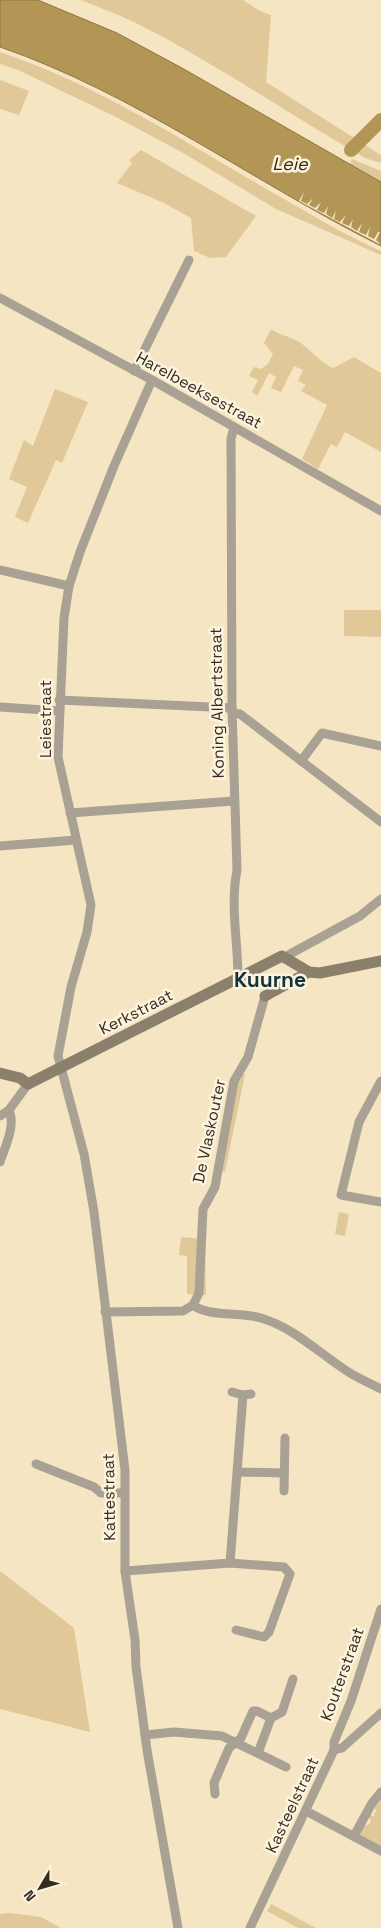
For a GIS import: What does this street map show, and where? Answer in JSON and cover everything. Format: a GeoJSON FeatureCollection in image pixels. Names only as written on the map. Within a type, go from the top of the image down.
{"type":"FeatureCollection","features":[{"type":"Feature","properties":{"kind":"street"},"geometry":{"type":"LineString","coordinates":[[134,371],[189,260]]}},
{"type":"Feature","properties":{"kind":"street","name":"Harelbeeksestraat"},"geometry":{"type":"LineString","coordinates":[[0,298],[152,380],[381,510]]}},
{"type":"Feature","properties":{"kind":"street","name":"Leiestraat"},"geometry":{"type":"LineString","coordinates":[[60,1068],[58,1056],[70,987],[90,918],[88,888],[58,757],[64,618],[69,586],[114,466],[152,380]]}},
{"type":"Feature","properties":{"kind":"street","name":"Koning Albertstraat"},"geometry":{"type":"LineString","coordinates":[[234,427],[231,440],[232,711],[237,870],[234,888],[235,942],[238,952],[238,978]]}},
{"type":"Feature","properties":{"kind":"street"},"geometry":{"type":"LineString","coordinates":[[0,570],[69,586]]}},
{"type":"Feature","properties":{"kind":"street"},"geometry":{"type":"LineString","coordinates":[[59,700],[232,711],[240,714],[381,822]]}},
{"type":"Feature","properties":{"kind":"street"},"geometry":{"type":"LineString","coordinates":[[0,707],[59,711]]}},
{"type":"Feature","properties":{"kind":"street"},"geometry":{"type":"LineString","coordinates":[[301,761],[322,733],[381,746]]}},
{"type":"Feature","properties":{"kind":"street"},"geometry":{"type":"LineString","coordinates":[[70,813],[234,801]]}},
{"type":"Feature","properties":{"kind":"street"},"geometry":{"type":"LineString","coordinates":[[0,846],[76,840]]}},
{"type":"Feature","properties":{"kind":"street","name":"Kerkstraat"},"geometry":{"type":"LineString","coordinates":[[9,1110],[28,1084],[282,956],[288,958],[290,954],[360,916],[381,899]]}},
{"type":"Feature","properties":{"kind":"street"},"geometry":{"type":"LineString","coordinates":[[288,958],[309,972],[320,973],[381,961]]}},
{"type":"Feature","properties":{"kind":"street"},"geometry":{"type":"LineString","coordinates":[[265,996],[309,972]]}},
{"type":"Feature","properties":{"kind":"street","name":"De Vlaskouter"},"geometry":{"type":"LineString","coordinates":[[193,1305],[199,1293],[203,1210],[215,1187],[234,1082],[248,1057],[265,996]]}},
{"type":"Feature","properties":{"kind":"street","name":"Kattestraat"},"geometry":{"type":"LineString","coordinates":[[60,1068],[84,1154],[94,1212],[122,1438],[125,1571],[145,1734],[178,1928]]}},
{"type":"Feature","properties":{"kind":"street"},"geometry":{"type":"LineString","coordinates":[[0,1073],[20,1078],[28,1084]]}},
{"type":"Feature","properties":{"kind":"street"},"geometry":{"type":"LineString","coordinates":[[381,1081],[359,1122],[340,1195],[381,1202]]}},
{"type":"Feature","properties":{"kind":"street"},"geometry":{"type":"LineString","coordinates":[[0,1116],[9,1110],[11,1116],[11,1128],[0,1162]]}},
{"type":"Feature","properties":{"kind":"street"},"geometry":{"type":"LineString","coordinates":[[105,1312],[183,1311],[193,1305],[202,1310],[249,1315],[273,1322],[301,1338],[351,1374],[381,1389]]}},
{"type":"Feature","properties":{"kind":"street"},"geometry":{"type":"LineString","coordinates":[[230,1563],[247,1394],[232,1392]]}},
{"type":"Feature","properties":{"kind":"street"},"geometry":{"type":"LineString","coordinates":[[284,1491],[286,1438]]}},
{"type":"Feature","properties":{"kind":"street"},"geometry":{"type":"LineString","coordinates":[[36,1464],[94,1487],[101,1493],[124,1493]]}},
{"type":"Feature","properties":{"kind":"street"},"geometry":{"type":"LineString","coordinates":[[238,1472],[284,1473]]}},
{"type":"Feature","properties":{"kind":"street"},"geometry":{"type":"LineString","coordinates":[[125,1571],[230,1563],[284,1567],[290,1574],[269,1632],[264,1637],[236,1630]]}},
{"type":"Feature","properties":{"kind":"street","name":"Kouterstraat"},"geometry":{"type":"LineString","coordinates":[[334,1750],[334,1742],[351,1701],[381,1609]]}},
{"type":"Feature","properties":{"kind":"street"},"geometry":{"type":"LineString","coordinates":[[258,1753],[271,1718],[282,1712],[293,1680]]}},
{"type":"Feature","properties":{"kind":"street"},"geometry":{"type":"LineString","coordinates":[[215,1794],[214,1783],[229,1748],[241,1738],[253,1711],[257,1710],[271,1718]]}},
{"type":"Feature","properties":{"kind":"street","name":"Kasteelstraat"},"geometry":{"type":"LineString","coordinates":[[250,1928],[334,1750],[342,1748],[381,1714]]}},
{"type":"Feature","properties":{"kind":"street"},"geometry":{"type":"LineString","coordinates":[[145,1734],[184,1733],[222,1736],[286,1767]]}},
{"type":"Feature","properties":{"kind":"street"},"geometry":{"type":"LineString","coordinates":[[354,1836],[372,1803],[381,1792]]}},
{"type":"Feature","properties":{"kind":"street"},"geometry":{"type":"LineString","coordinates":[[306,1811],[381,1851]]}},
{"type":"Feature","properties":{"kind":"shaded area"},"geometry":{"type":"Polygon","coordinates":[[[81,0],[243,0],[260,11],[271,15],[266,82],[381,155],[381,163],[365,158],[164,38],[128,19],[81,0]]]}},
{"type":"Feature","properties":{"kind":"shaded area"},"geometry":{"type":"Polygon","coordinates":[[[0,52],[37,66],[110,99],[331,226],[381,251],[381,255],[276,209],[185,154],[116,117],[18,70],[0,64],[0,52]]]}},
{"type":"Feature","properties":{"kind":"shaded area"},"geometry":{"type":"Polygon","coordinates":[[[0,80],[29,91],[19,115],[0,109],[0,80]]]}},
{"type":"Feature","properties":{"kind":"shaded area"},"geometry":{"type":"Polygon","coordinates":[[[141,150],[256,216],[226,257],[210,258],[194,251],[191,218],[164,203],[117,183],[132,163],[129,160],[141,150]]]}},
{"type":"Feature","properties":{"kind":"shaded area"},"geometry":{"type":"Polygon","coordinates":[[[352,159],[381,171],[381,182],[350,165],[352,159]]]}},
{"type":"Feature","properties":{"kind":"shaded area"},"geometry":{"type":"Polygon","coordinates":[[[271,329],[298,341],[333,368],[354,357],[381,373],[381,452],[345,432],[337,447],[331,444],[318,469],[302,459],[327,405],[301,391],[306,385],[298,381],[303,370],[294,366],[281,392],[271,388],[276,377],[269,373],[257,396],[252,392],[258,380],[249,376],[254,367],[261,369],[268,364],[273,354],[264,343],[271,329]]]}},
{"type":"Feature","properties":{"kind":"shaded area"},"geometry":{"type":"Polygon","coordinates":[[[55,389],[88,402],[62,463],[56,460],[28,523],[15,517],[27,487],[9,479],[24,440],[33,446],[55,389]]]}},
{"type":"Feature","properties":{"kind":"shaded area"},"geometry":{"type":"Polygon","coordinates":[[[344,610],[381,610],[381,637],[344,636],[344,610]]]}},
{"type":"Feature","properties":{"kind":"shaded area"},"geometry":{"type":"Polygon","coordinates":[[[239,1073],[245,1074],[225,1172],[220,1170],[239,1073]]]}},
{"type":"Feature","properties":{"kind":"shaded area"},"geometry":{"type":"Polygon","coordinates":[[[339,1212],[349,1214],[345,1236],[335,1234],[339,1212]]]}},
{"type":"Feature","properties":{"kind":"shaded area"},"geometry":{"type":"Polygon","coordinates":[[[181,1237],[205,1239],[206,1295],[187,1294],[187,1256],[179,1255],[181,1237]]]}},
{"type":"Feature","properties":{"kind":"shaded area"},"geometry":{"type":"Polygon","coordinates":[[[0,1571],[74,1628],[90,1732],[0,1709],[0,1571]]]}},
{"type":"Feature","properties":{"kind":"shaded area"},"geometry":{"type":"Polygon","coordinates":[[[381,1795],[381,1847],[360,1835],[364,1821],[366,1826],[371,1822],[368,1814],[370,1811],[372,1816],[374,1816],[376,1812],[374,1804],[381,1795]]]}},
{"type":"Feature","properties":{"kind":"shaded area"},"geometry":{"type":"Polygon","coordinates":[[[271,1904],[316,1928],[298,1928],[267,1911],[271,1904]]]}},
{"type":"Feature","properties":{"kind":"shaded area"},"geometry":{"type":"Polygon","coordinates":[[[10,1913],[41,1917],[61,1928],[0,1928],[0,1914],[10,1913]]]}},
{"type":"Feature","properties":{"kind":"water","name":"Leie"},"geometry":{"type":"Polygon","coordinates":[[[0,0],[38,0],[117,33],[381,182],[381,246],[333,221],[147,114],[50,66],[0,47],[0,0]]]}},
{"type":"Feature","properties":{"kind":"pier"},"geometry":{"type":"Polygon","coordinates":[[[304,192],[301,201],[307,204],[313,198],[309,205],[315,208],[321,202],[317,210],[324,213],[328,206],[326,214],[332,218],[336,211],[334,219],[340,222],[346,215],[342,223],[349,226],[353,219],[351,227],[357,231],[362,223],[359,232],[366,235],[370,227],[368,236],[374,239],[378,232],[380,232],[376,240],[381,245],[299,201],[304,192]]]}},
{"type":"Feature","properties":{"kind":"waterway"},"geometry":{"type":"LineString","coordinates":[[351,150],[381,120]]}},
{"type":"Feature","properties":{"kind":"district","name":"Kuurne"},"geometry":{"type":"Point","coordinates":[270,979]}}]}
